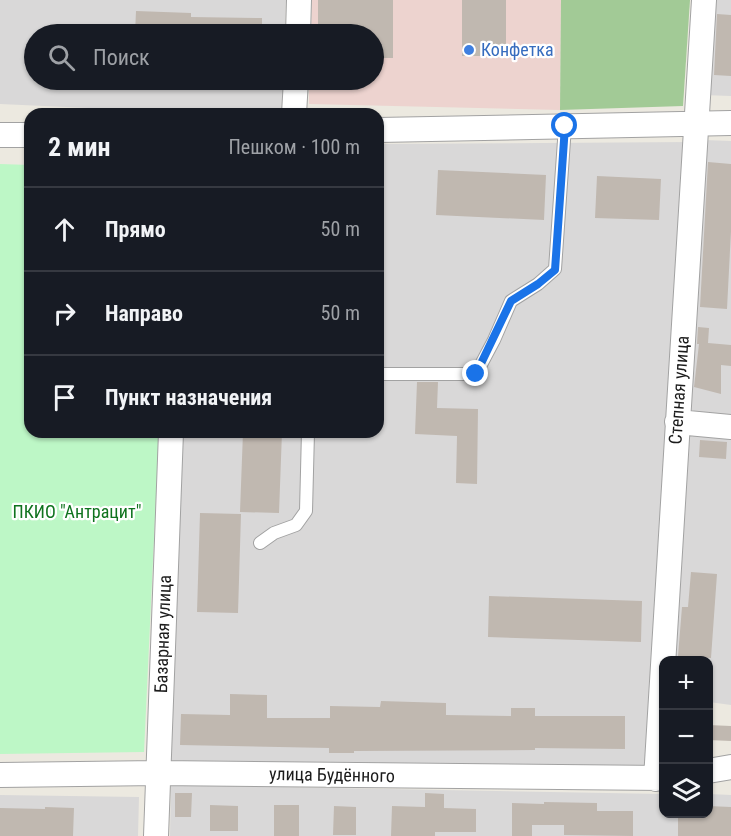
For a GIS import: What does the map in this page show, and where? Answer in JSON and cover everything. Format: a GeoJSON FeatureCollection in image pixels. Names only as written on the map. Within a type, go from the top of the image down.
{"type":"FeatureCollection","features":[{"type":"Feature","properties":{"kind":"street"},"geometry":{"type":"LineString","coordinates":[[298,24],[299,0]]}},
{"type":"Feature","properties":{"kind":"street","name":"Степная улица"},"geometry":{"type":"LineString","coordinates":[[661,764],[677,422],[704,0]]}},
{"type":"Feature","properties":{"kind":"street"},"geometry":{"type":"LineString","coordinates":[[294,108],[295,90]]}},
{"type":"Feature","properties":{"kind":"street"},"geometry":{"type":"LineString","coordinates":[[384,130],[731,123]]}},
{"type":"Feature","properties":{"kind":"street"},"geometry":{"type":"LineString","coordinates":[[0,135],[24,135]]}},
{"type":"Feature","properties":{"kind":"street"},"geometry":{"type":"LineString","coordinates":[[677,422],[731,428]]}},
{"type":"Feature","properties":{"kind":"street","name":"Базарная улица"},"geometry":{"type":"LineString","coordinates":[[156,836],[171,438]]}},
{"type":"Feature","properties":{"kind":"street"},"geometry":{"type":"LineString","coordinates":[[713,770],[731,767]]}},
{"type":"Feature","properties":{"kind":"street","name":"улица Будённого"},"geometry":{"type":"LineString","coordinates":[[0,775],[158,773],[659,779]]}},
{"type":"Feature","properties":{"kind":"lane"},"geometry":{"type":"LineString","coordinates":[[384,374],[476,374],[511,301],[555,270],[565,126]]}},
{"type":"Feature","properties":{"kind":"lane"},"geometry":{"type":"LineString","coordinates":[[260,543],[274,532],[296,525],[306,511],[308,438]]}},
{"type":"Feature","properties":{"kind":"shaded area"},"geometry":{"type":"Polygon","coordinates":[[[0,0],[286,0],[285,24],[24,24],[24,90],[284,90],[283,108],[88,108],[0,104],[0,0]]]}},
{"type":"Feature","properties":{"kind":"shaded area"},"geometry":{"type":"Polygon","coordinates":[[[312,0],[561,0],[560,110],[309,104],[309,90],[384,90],[384,24],[311,24],[312,0]]]}},
{"type":"Feature","properties":{"kind":"shaded area"},"geometry":{"type":"Polygon","coordinates":[[[710,0],[731,0],[731,96],[703,95],[710,0]]]}},
{"type":"Feature","properties":{"kind":"shaded area"},"geometry":{"type":"Polygon","coordinates":[[[704,140],[731,141],[731,416],[681,411],[704,140]]]}},
{"type":"Feature","properties":{"kind":"shaded area"},"geometry":{"type":"Polygon","coordinates":[[[691,142],[650,770],[169,764],[183,438],[384,438],[384,144],[691,142]]]}},
{"type":"Feature","properties":{"kind":"shaded area"},"geometry":{"type":"Polygon","coordinates":[[[687,433],[731,437],[731,705],[713,703],[713,656],[672,656],[687,433]]]}},
{"type":"Feature","properties":{"kind":"shaded area"},"geometry":{"type":"Polygon","coordinates":[[[171,785],[659,794],[659,818],[713,818],[713,794],[731,795],[731,836],[170,836],[171,785]]]}},
{"type":"Feature","properties":{"kind":"shaded area"},"geometry":{"type":"Polygon","coordinates":[[[0,795],[139,797],[138,836],[0,836],[0,795]]]}},
{"type":"Feature","properties":{"kind":"green space"},"geometry":{"type":"Polygon","coordinates":[[[561,0],[690,0],[683,106],[560,110],[561,0]]]}},
{"type":"Feature","properties":{"kind":"green space","name":"ПКИО \"Антрацит\""},"geometry":{"type":"Polygon","coordinates":[[[0,164],[24,165],[24,438],[159,438],[144,752],[0,754],[0,164]]]}},
{"type":"Feature","properties":{"kind":"building"},"geometry":{"type":"Polygon","coordinates":[[[318,0],[393,0],[393,58],[384,58],[384,24],[318,24],[318,0]]]}},
{"type":"Feature","properties":{"kind":"building"},"geometry":{"type":"Polygon","coordinates":[[[462,0],[506,0],[506,56],[462,56],[462,0]]]}},
{"type":"Feature","properties":{"kind":"building"},"geometry":{"type":"Polygon","coordinates":[[[136,11],[191,13],[191,17],[262,18],[262,24],[135,24],[136,11]]]}},
{"type":"Feature","properties":{"kind":"building"},"geometry":{"type":"Polygon","coordinates":[[[717,14],[731,15],[731,76],[714,75],[717,14]]]}},
{"type":"Feature","properties":{"kind":"building"},"geometry":{"type":"Polygon","coordinates":[[[708,162],[731,164],[731,231],[727,309],[700,307],[708,162]]]}},
{"type":"Feature","properties":{"kind":"building"},"geometry":{"type":"Polygon","coordinates":[[[438,170],[546,175],[544,220],[436,215],[438,170]]]}},
{"type":"Feature","properties":{"kind":"building"},"geometry":{"type":"Polygon","coordinates":[[[597,176],[661,179],[659,220],[595,218],[597,176]]]}},
{"type":"Feature","properties":{"kind":"building"},"geometry":{"type":"Polygon","coordinates":[[[698,327],[709,328],[708,343],[731,345],[731,366],[721,365],[721,394],[694,387],[699,344],[697,344],[698,327]]]}},
{"type":"Feature","properties":{"kind":"building"},"geometry":{"type":"Polygon","coordinates":[[[417,382],[438,382],[437,408],[478,409],[477,484],[456,483],[457,436],[415,434],[417,382]]]}},
{"type":"Feature","properties":{"kind":"building"},"geometry":{"type":"Polygon","coordinates":[[[243,438],[282,438],[279,513],[240,512],[243,438]]]}},
{"type":"Feature","properties":{"kind":"building"},"geometry":{"type":"Polygon","coordinates":[[[700,440],[727,442],[726,459],[699,457],[700,440]]]}},
{"type":"Feature","properties":{"kind":"building"},"geometry":{"type":"Polygon","coordinates":[[[200,513],[241,514],[238,613],[197,612],[200,513]]]}},
{"type":"Feature","properties":{"kind":"building"},"geometry":{"type":"Polygon","coordinates":[[[691,572],[717,574],[711,656],[678,656],[682,607],[688,607],[691,572]]]}},
{"type":"Feature","properties":{"kind":"building"},"geometry":{"type":"Polygon","coordinates":[[[489,596],[642,601],[641,642],[488,637],[489,596]]]}},
{"type":"Feature","properties":{"kind":"building"},"geometry":{"type":"Polygon","coordinates":[[[230,694],[267,695],[267,718],[330,718],[330,706],[380,707],[381,701],[446,703],[446,715],[511,716],[511,708],[535,708],[535,716],[625,716],[625,749],[535,748],[535,750],[329,753],[329,748],[180,745],[181,714],[230,715],[230,694]]]}},
{"type":"Feature","properties":{"kind":"building"},"geometry":{"type":"Polygon","coordinates":[[[713,725],[731,726],[731,741],[713,740],[713,725]]]}},
{"type":"Feature","properties":{"kind":"building"},"geometry":{"type":"Polygon","coordinates":[[[175,793],[192,793],[191,817],[175,817],[175,793]]]}},
{"type":"Feature","properties":{"kind":"building"},"geometry":{"type":"Polygon","coordinates":[[[425,793],[444,794],[444,808],[476,809],[476,832],[435,832],[435,836],[391,836],[392,806],[425,807],[425,793]]]}},
{"type":"Feature","properties":{"kind":"building"},"geometry":{"type":"Polygon","coordinates":[[[544,802],[597,803],[597,811],[633,811],[633,836],[564,835],[564,825],[532,825],[532,836],[512,836],[512,803],[544,804],[544,802]]]}},
{"type":"Feature","properties":{"kind":"building"},"geometry":{"type":"Polygon","coordinates":[[[210,805],[238,806],[238,831],[210,831],[210,805]]]}},
{"type":"Feature","properties":{"kind":"building"},"geometry":{"type":"Polygon","coordinates":[[[274,805],[299,805],[299,836],[274,836],[274,805]]]}},
{"type":"Feature","properties":{"kind":"building"},"geometry":{"type":"Polygon","coordinates":[[[334,806],[356,807],[356,835],[333,835],[334,806]]]}},
{"type":"Feature","properties":{"kind":"building"},"geometry":{"type":"Polygon","coordinates":[[[713,806],[731,807],[731,836],[678,836],[678,818],[713,818],[713,806]]]}},
{"type":"Feature","properties":{"kind":"building"},"geometry":{"type":"Polygon","coordinates":[[[45,807],[74,808],[73,836],[0,836],[0,808],[45,809],[45,807]]]}},
{"type":"Feature","properties":{"kind":"place","name":"Конфетка"},"geometry":{"type":"Point","coordinates":[469,50]}},
{"type":"Feature","properties":{"kind":"route"},"geometry":{"type":"LineString","coordinates":[[476,374],[511,301],[555,270],[565,126]]}}]}
